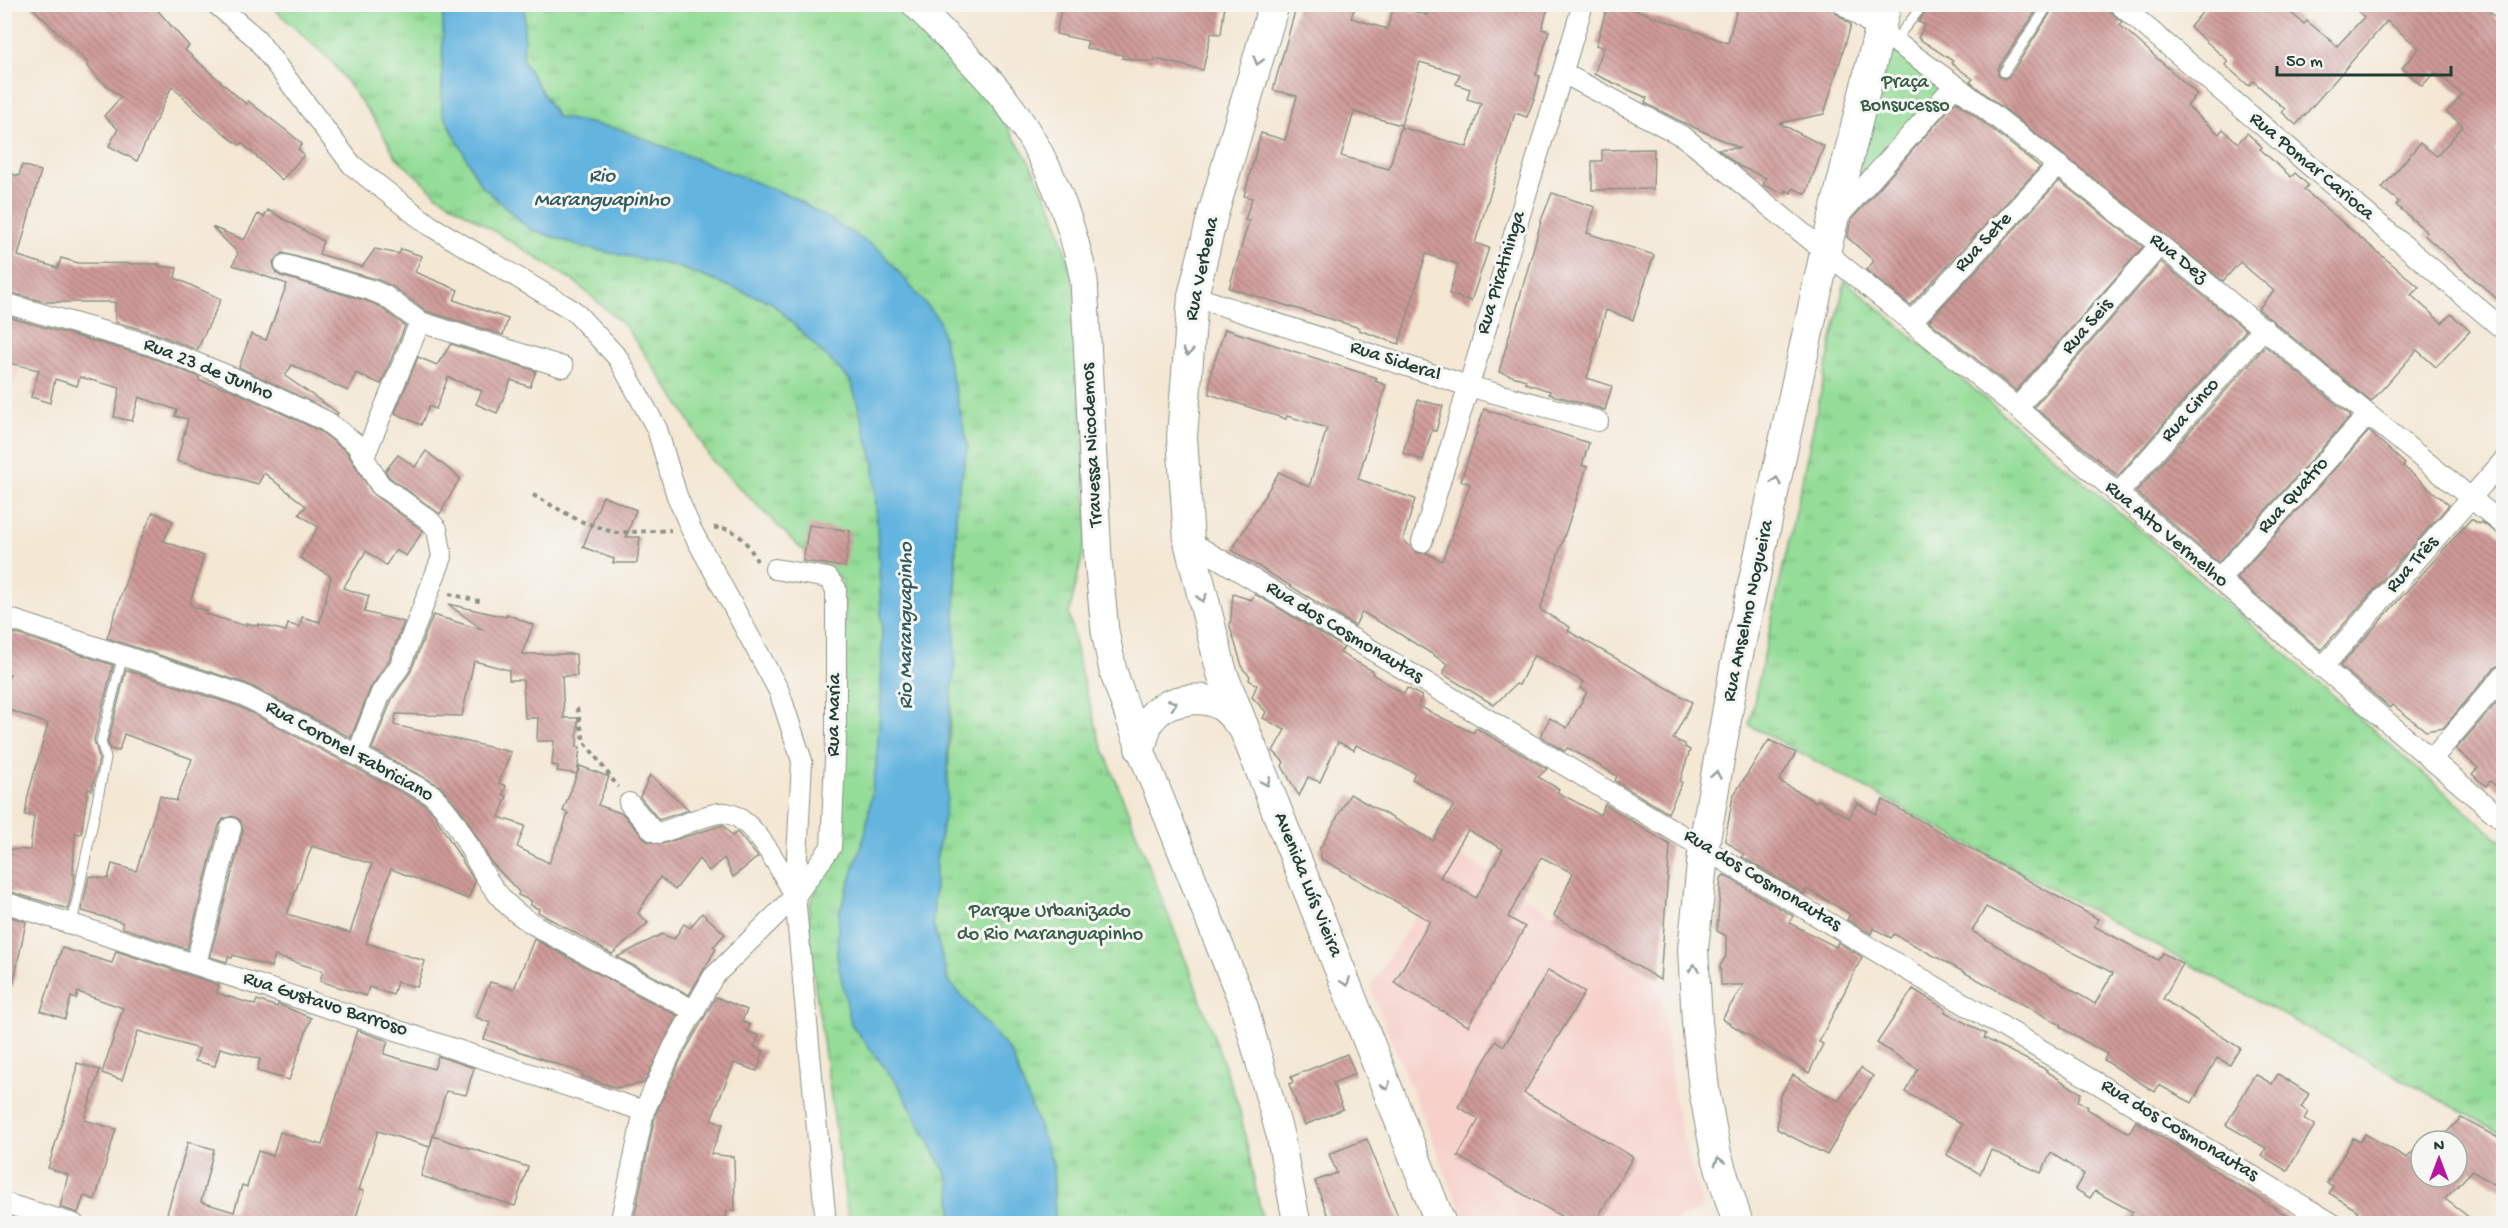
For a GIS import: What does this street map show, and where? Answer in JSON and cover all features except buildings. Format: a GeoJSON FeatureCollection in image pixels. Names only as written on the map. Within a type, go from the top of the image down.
{"type":"FeatureCollection","features":[{"type":"Feature","properties":{"kind":"main road","name":"Travessa Nicodemos"},"geometry":{"type":"LineString","coordinates":[[915,4],[994,86],[1014,112],[1040,153],[1076,241],[1084,280],[1098,559],[1105,630],[1113,671],[1140,748],[1244,1006],[1281,1135],[1298,1224]]}},
{"type":"Feature","properties":{"kind":"main road","name":"Rua Verbena"},"geometry":{"type":"LineString","coordinates":[[1189,541],[1182,437],[1193,296],[1213,214],[1274,4]]}},
{"type":"Feature","properties":{"kind":"main road","name":"Rua Anselmo Nogueira"},"geometry":{"type":"LineString","coordinates":[[1731,1221],[1704,1090],[1697,1022],[1693,949],[1704,845],[1735,668],[1825,253],[1886,25]]}},
{"type":"Feature","properties":{"kind":"main road","name":"Avenida Luís Vieira"},"geometry":{"type":"LineString","coordinates":[[1189,541],[1222,673],[1440,1224]]}},
{"type":"Feature","properties":{"kind":"main road"},"geometry":{"type":"LineString","coordinates":[[1140,748],[1149,721],[1162,708],[1181,701],[1202,700],[1222,706],[1245,729]]}},
{"type":"Feature","properties":{"kind":"street"},"geometry":{"type":"LineString","coordinates":[[216,4],[256,38],[352,165],[429,225],[574,311],[618,358],[657,429],[677,496],[691,530],[779,692],[802,760],[795,896],[825,1224]]}},
{"type":"Feature","properties":{"kind":"street","name":"Rua Piratininga"},"geometry":{"type":"LineString","coordinates":[[1422,542],[1583,4]]}},
{"type":"Feature","properties":{"kind":"street","name":"Rua Dez"},"geometry":{"type":"LineString","coordinates":[[1843,4],[1886,25],[1956,85],[2264,328],[2470,500],[2504,525]]}},
{"type":"Feature","properties":{"kind":"street","name":"Rua Pomar Carioca"},"geometry":{"type":"LineString","coordinates":[[2119,4],[2504,330]]}},
{"type":"Feature","properties":{"kind":"street","name":"Rua Alto Vermelho"},"geometry":{"type":"LineString","coordinates":[[1563,73],[1684,137],[2017,408],[2504,821]]}},
{"type":"Feature","properties":{"kind":"street"},"geometry":{"type":"LineString","coordinates":[[1832,223],[1956,85]]}},
{"type":"Feature","properties":{"kind":"street","name":"Rua Sete"},"geometry":{"type":"LineString","coordinates":[[1911,322],[2058,165]]}},
{"type":"Feature","properties":{"kind":"street","name":"Rua Seis"},"geometry":{"type":"LineString","coordinates":[[2017,408],[2160,245]]}},
{"type":"Feature","properties":{"kind":"street"},"geometry":{"type":"LineString","coordinates":[[285,265],[371,290],[385,296],[420,322],[563,368]]}},
{"type":"Feature","properties":{"kind":"street","name":"Rua Sideral"},"geometry":{"type":"LineString","coordinates":[[1193,296],[1468,386],[1598,421]]}},
{"type":"Feature","properties":{"kind":"street","name":"Rua 23 de Junho"},"geometry":{"type":"LineString","coordinates":[[4,303],[151,345],[234,378],[326,422],[356,444],[380,486],[429,520],[437,529],[442,557],[430,589]]}},
{"type":"Feature","properties":{"kind":"street"},"geometry":{"type":"LineString","coordinates":[[364,457],[420,322]]}},
{"type":"Feature","properties":{"kind":"street","name":"Rua Cinco"},"geometry":{"type":"LineString","coordinates":[[2117,495],[2264,328]]}},
{"type":"Feature","properties":{"kind":"street","name":"Rua Quatro"},"geometry":{"type":"LineString","coordinates":[[2220,578],[2368,414]]}},
{"type":"Feature","properties":{"kind":"street","name":"Rua Três"},"geometry":{"type":"LineString","coordinates":[[2322,668],[2504,460]]}},
{"type":"Feature","properties":{"kind":"street","name":"Rua dos Cosmonautas"},"geometry":{"type":"LineString","coordinates":[[1189,541],[1704,845],[2333,1224]]}},
{"type":"Feature","properties":{"kind":"street","name":"Rua Maria"},"geometry":{"type":"LineString","coordinates":[[620,1224],[644,1111],[673,1048],[713,976],[795,896],[831,847],[836,737],[836,589],[828,578],[775,569]]}},
{"type":"Feature","properties":{"kind":"street"},"geometry":{"type":"LineString","coordinates":[[357,755],[381,693],[400,666],[430,589]]}},
{"type":"Feature","properties":{"kind":"street","name":"Rua Coronel Fabriciano"},"geometry":{"type":"LineString","coordinates":[[4,617],[243,695],[431,794],[445,807],[464,833],[490,882],[504,902],[529,922],[695,1011]]}},
{"type":"Feature","properties":{"kind":"street"},"geometry":{"type":"LineString","coordinates":[[2431,760],[2504,675]]}},
{"type":"Feature","properties":{"kind":"street"},"geometry":{"type":"LineString","coordinates":[[629,802],[652,830],[658,833],[719,813],[739,817],[771,854],[795,896]]}},
{"type":"Feature","properties":{"kind":"street"},"geometry":{"type":"LineString","coordinates":[[196,963],[231,828]]}},
{"type":"Feature","properties":{"kind":"street","name":"Rua Gustavo Barroso"},"geometry":{"type":"LineString","coordinates":[[4,902],[644,1111]]}},
{"type":"Feature","properties":{"kind":"street"},"geometry":{"type":"LineString","coordinates":[[4,1203],[74,1224]]}},
{"type":"Feature","properties":{"kind":"lane"},"geometry":{"type":"LineString","coordinates":[[1886,25],[1924,4]]}},
{"type":"Feature","properties":{"kind":"lane"},"geometry":{"type":"LineString","coordinates":[[2004,72],[2049,4]]}},
{"type":"Feature","properties":{"kind":"lane"},"geometry":{"type":"LineString","coordinates":[[72,924],[106,758],[101,742],[123,654]]}},
{"type":"Feature","properties":{"kind":"path"},"geometry":{"type":"LineString","coordinates":[[533,495],[579,521],[616,532],[718,527],[730,530],[747,542],[759,565],[775,569]]}},
{"type":"Feature","properties":{"kind":"path"},"geometry":{"type":"LineString","coordinates":[[430,589],[483,602]]}},
{"type":"Feature","properties":{"kind":"path"},"geometry":{"type":"LineString","coordinates":[[577,708],[584,741],[629,802]]}},
{"type":"Feature","properties":{"kind":"shaded area"},"geometry":{"type":"Polygon","coordinates":[[[4,363],[20,368],[5,401],[4,363]]]}},
{"type":"Feature","properties":{"kind":"shaded area"},"geometry":{"type":"Polygon","coordinates":[[[1457,852],[1648,976],[1661,995],[1676,1111],[1703,1209],[1669,1223],[1466,1223],[1370,987],[1457,852]]]}},
{"type":"Feature","properties":{"kind":"green space"},"geometry":{"type":"Polygon","coordinates":[[[270,5],[443,5],[442,111],[480,184],[528,228],[582,247],[675,266],[771,302],[851,381],[874,463],[882,631],[877,762],[865,835],[839,914],[851,1024],[899,1086],[950,1181],[953,1223],[849,1223],[809,943],[809,906],[836,848],[845,616],[842,580],[798,546],[710,458],[683,410],[626,327],[575,282],[437,195],[396,157],[376,122],[332,62],[270,5]]]}},
{"type":"Feature","properties":{"kind":"green space","name":"Parque Urbanizado do Rio Maranguapinho"},"geometry":{"type":"Polygon","coordinates":[[[525,5],[900,5],[985,93],[1028,159],[1056,216],[1074,283],[1088,531],[1069,614],[1080,669],[1099,737],[1196,987],[1239,1107],[1263,1223],[1055,1223],[1053,1164],[1011,1053],[948,980],[933,924],[936,860],[947,799],[956,588],[956,503],[968,446],[793,197],[619,129],[557,117],[523,61],[525,5]]]}},
{"type":"Feature","properties":{"kind":"green space","name":"Praça Bonsucesso"},"geometry":{"type":"Polygon","coordinates":[[[1889,48],[1947,89],[1856,185],[1889,48]]]}},
{"type":"Feature","properties":{"kind":"green space"},"geometry":{"type":"Polygon","coordinates":[[[1845,280],[2271,641],[2503,843],[2503,1134],[1749,725],[1845,280]]]}},
{"type":"Feature","properties":{"kind":"water","name":"Rio Maranguapinho"},"geometry":{"type":"Polygon","coordinates":[[[443,5],[525,5],[523,61],[557,117],[619,129],[793,197],[880,250],[939,320],[968,446],[956,503],[955,663],[948,733],[947,799],[936,860],[933,924],[948,980],[1011,1053],[1053,1164],[1055,1223],[953,1223],[950,1181],[899,1086],[851,1024],[837,958],[839,914],[865,835],[876,766],[881,700],[882,631],[874,463],[851,381],[771,302],[675,266],[582,247],[528,228],[480,184],[442,111],[443,5]]]}}]}
